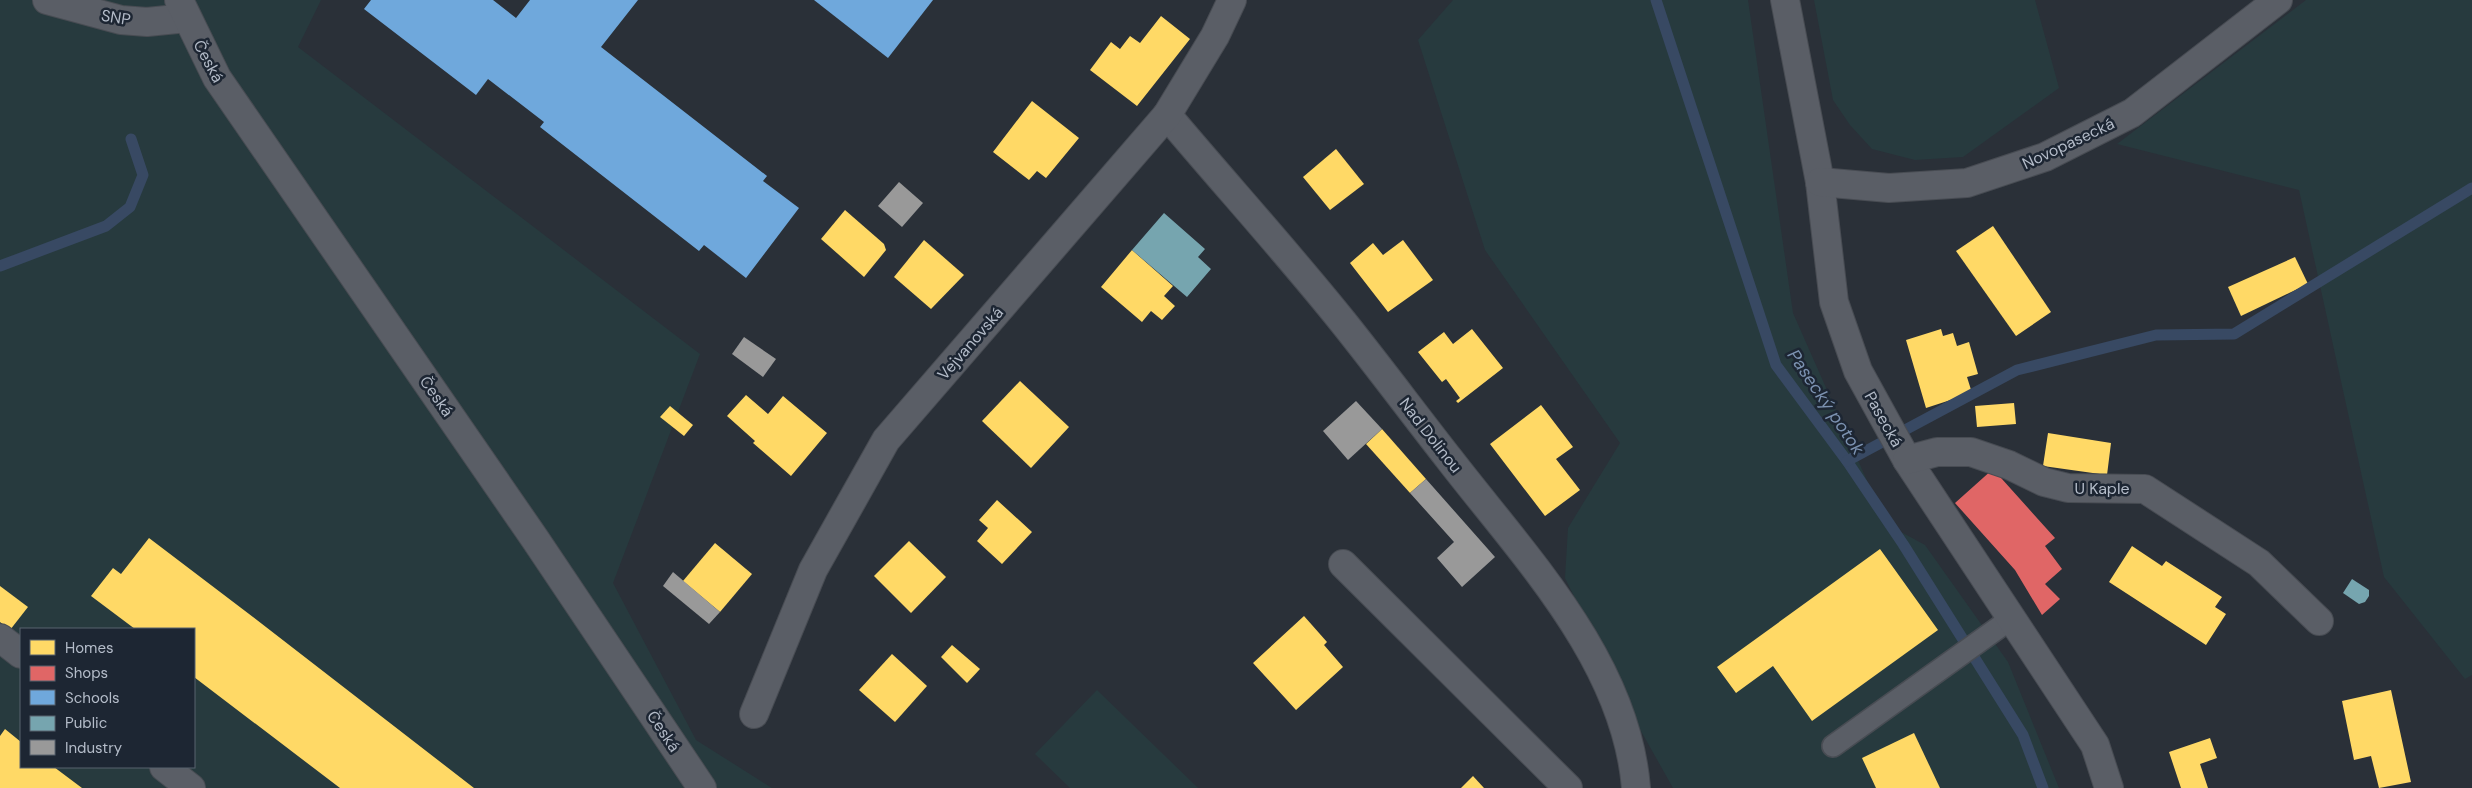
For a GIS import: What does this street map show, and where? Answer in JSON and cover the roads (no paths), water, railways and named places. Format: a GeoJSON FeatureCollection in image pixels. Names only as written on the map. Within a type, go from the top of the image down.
{"type":"FeatureCollection","features":[{"type":"Feature","properties":{"kind":"street","name":"SNP"},"geometry":{"type":"LineString","coordinates":[[47,0],[120,20],[147,22],[183,9]]}},
{"type":"Feature","properties":{"kind":"street","name":"Vejvanovská"},"geometry":{"type":"LineString","coordinates":[[754,714],[813,570],[886,440],[1167,115],[1215,36],[1232,0]]}},
{"type":"Feature","properties":{"kind":"street","name":"Pasecká"},"geometry":{"type":"LineString","coordinates":[[1785,0],[1820,182],[1834,302],[1846,341],[1874,402],[1907,460],[2095,745],[2109,788]]}},
{"type":"Feature","properties":{"kind":"street","name":"Novopasecká"},"geometry":{"type":"LineString","coordinates":[[1820,182],[1889,188],[1967,183],[2045,157],[2132,113],[2278,0]]}},
{"type":"Feature","properties":{"kind":"street","name":"Česká"},"geometry":{"type":"LineString","coordinates":[[183,9],[217,78],[530,531],[702,788]]}},
{"type":"Feature","properties":{"kind":"street","name":"Nad Dolinou"},"geometry":{"type":"LineString","coordinates":[[1167,115],[1342,320],[1508,536],[1538,571],[1563,607],[1607,681],[1624,722],[1631,749],[1636,788]]}},
{"type":"Feature","properties":{"kind":"street","name":"U Kaple"},"geometry":{"type":"LineString","coordinates":[[1907,460],[1937,452],[1971,452],[2009,465],[2044,482],[2068,488],[2145,489],[2260,563],[2319,621]]}},
{"type":"Feature","properties":{"kind":"street"},"geometry":{"type":"LineString","coordinates":[[1344,564],[1568,788]]}},
{"type":"Feature","properties":{"kind":"street"},"geometry":{"type":"LineString","coordinates":[[0,638],[20,653]]}},
{"type":"Feature","properties":{"kind":"street"},"geometry":{"type":"LineString","coordinates":[[165,768],[191,788]]}},
{"type":"Feature","properties":{"kind":"lane"},"geometry":{"type":"LineString","coordinates":[[1833,746],[2012,618]]}},
{"type":"Feature","properties":{"kind":"waterway","name":"Pasecký potok"},"geometry":{"type":"LineString","coordinates":[[1656,0],[1776,365],[1847,461],[1903,544],[2023,735],[2043,788]]}},
{"type":"Feature","properties":{"kind":"waterway"},"geometry":{"type":"LineString","coordinates":[[0,266],[106,226],[130,207],[143,175],[131,139]]}},
{"type":"Feature","properties":{"kind":"waterway"},"geometry":{"type":"LineString","coordinates":[[1847,461],[2017,370],[2156,335],[2234,334],[2472,188]]}}]}
